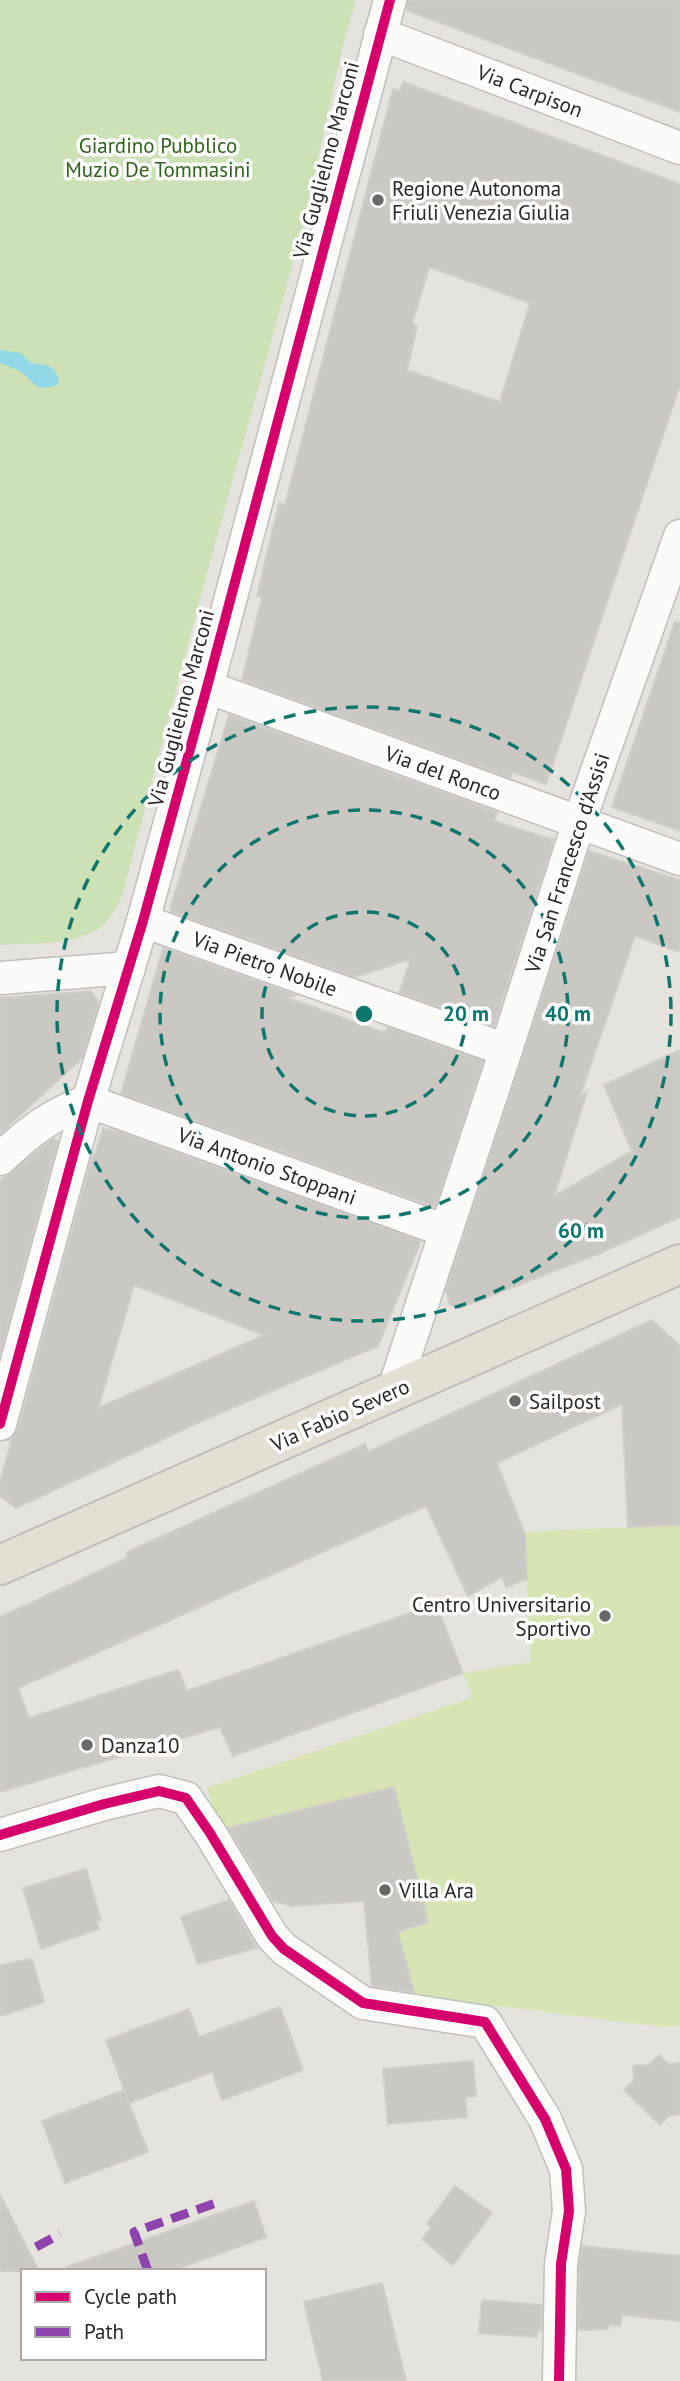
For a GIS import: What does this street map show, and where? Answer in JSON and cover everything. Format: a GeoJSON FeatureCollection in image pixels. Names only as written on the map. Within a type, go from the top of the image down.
{"type":"FeatureCollection","features":[{"type":"Feature","properties":{"kind":"main road","name":"Via Fabio Severo"},"geometry":{"type":"LineString","coordinates":[[0,1565],[680,1264]]}},
{"type":"Feature","properties":{"kind":"street","name":"Via Guglielmo Marconi"},"geometry":{"type":"LineString","coordinates":[[0,1424],[88,1101],[143,921],[390,0]]}},
{"type":"Feature","properties":{"kind":"street","name":"Via Carpison"},"geometry":{"type":"LineString","coordinates":[[380,33],[680,148]]}},
{"type":"Feature","properties":{"kind":"street","name":"Via San Francesco d'Assisi"},"geometry":{"type":"LineString","coordinates":[[393,1392],[579,822],[680,536]]}},
{"type":"Feature","properties":{"kind":"street","name":"Via del Ronco"},"geometry":{"type":"LineString","coordinates":[[207,687],[680,859]]}},
{"type":"Feature","properties":{"kind":"street","name":"Via Pietro Nobile"},"geometry":{"type":"LineString","coordinates":[[143,921],[506,1050]]}},
{"type":"Feature","properties":{"kind":"street"},"geometry":{"type":"LineString","coordinates":[[0,978],[129,968]]}},
{"type":"Feature","properties":{"kind":"street"},"geometry":{"type":"LineString","coordinates":[[0,1159],[36,1126],[65,1109],[88,1101]]}},
{"type":"Feature","properties":{"kind":"street","name":"Via Antonio Stoppani"},"geometry":{"type":"LineString","coordinates":[[88,1101],[446,1231]]}},
{"type":"Feature","properties":{"kind":"street"},"geometry":{"type":"LineString","coordinates":[[0,1835],[104,1804],[159,1791],[186,1798],[272,1936],[284,1949],[363,2003],[485,2022],[545,2119],[566,2169],[569,2211],[561,2264],[559,2381]]}},
{"type":"Feature","properties":{"kind":"green space","name":"Giardino Pubblico Muzio De Tommasini"},"geometry":{"type":"Polygon","coordinates":[[[0,0],[356,0],[341,53],[305,219],[203,587],[122,896],[107,921],[89,934],[65,941],[0,945],[0,0]]]}},
{"type":"Feature","properties":{"kind":"green space"},"geometry":{"type":"Polygon","coordinates":[[[680,1525],[680,2026],[664,2027],[499,2006],[414,1999],[372,1991],[364,1902],[354,1902],[344,1873],[292,1906],[258,1898],[220,1830],[207,1788],[473,1697],[463,1673],[531,1662],[524,1532],[680,1525]]]}},
{"type":"Feature","properties":{"kind":"water"},"geometry":{"type":"Polygon","coordinates":[[[0,350],[21,353],[31,363],[51,367],[59,384],[46,388],[37,386],[21,372],[0,363],[0,350]]]}},
{"type":"Feature","properties":{"kind":"building"},"geometry":{"type":"Polygon","coordinates":[[[408,0],[680,0],[680,112],[406,10],[408,0]]]}},
{"type":"Feature","properties":{"kind":"building"},"geometry":{"type":"Polygon","coordinates":[[[403,82],[680,184],[680,385],[546,784],[512,772],[510,778],[242,680],[262,597],[257,596],[279,503],[285,505],[393,89],[400,91],[403,82]],[[429,267],[412,324],[417,326],[407,370],[500,402],[530,303],[429,267]]]}},
{"type":"Feature","properties":{"kind":"building"},"geometry":{"type":"Polygon","coordinates":[[[675,622],[680,623],[680,831],[612,807],[675,622]]]}},
{"type":"Feature","properties":{"kind":"building"},"geometry":{"type":"Polygon","coordinates":[[[229,715],[497,812],[494,821],[554,840],[494,1026],[399,993],[411,959],[355,977],[170,909],[229,715]]]}},
{"type":"Feature","properties":{"kind":"building"},"geometry":{"type":"Polygon","coordinates":[[[589,851],[680,880],[680,952],[635,936],[580,1096],[587,1092],[554,1196],[632,1151],[604,1085],[680,1050],[680,1217],[598,1254],[460,1308],[450,1305],[446,1290],[589,851]]]}},
{"type":"Feature","properties":{"kind":"building"},"geometry":{"type":"Polygon","coordinates":[[[163,948],[296,995],[288,998],[385,1033],[387,1027],[483,1061],[435,1207],[121,1094],[163,948]]]}},
{"type":"Feature","properties":{"kind":"building"},"geometry":{"type":"Polygon","coordinates":[[[91,991],[99,1004],[82,1058],[0,1134],[0,998],[91,991]]]}},
{"type":"Feature","properties":{"kind":"building"},"geometry":{"type":"Polygon","coordinates":[[[103,1128],[111,1129],[421,1241],[378,1346],[204,1420],[16,1508],[0,1496],[0,1481],[12,1440],[8,1440],[18,1429],[93,1154],[95,1155],[103,1128]],[[134,1285],[98,1408],[264,1335],[134,1285]]]}},
{"type":"Feature","properties":{"kind":"building"},"geometry":{"type":"Polygon","coordinates":[[[53,1139],[58,1141],[0,1354],[0,1181],[53,1139]]]}},
{"type":"Feature","properties":{"kind":"building"},"geometry":{"type":"Polygon","coordinates":[[[652,1320],[680,1346],[680,1525],[628,1527],[622,1404],[497,1463],[525,1535],[527,1579],[506,1587],[502,1577],[468,1596],[426,1506],[18,1688],[29,1718],[178,1670],[187,1691],[436,1604],[463,1673],[233,1756],[220,1727],[0,1792],[0,1617],[127,1558],[127,1552],[365,1444],[368,1452],[652,1320]]]}},
{"type":"Feature","properties":{"kind":"building","name":"Villa Ara"},"geometry":{"type":"Polygon","coordinates":[[[394,1787],[428,1922],[398,1932],[414,1992],[372,1986],[364,1901],[292,1906],[273,1901],[228,1828],[394,1787]]]}},
{"type":"Feature","properties":{"kind":"building"},"geometry":{"type":"Polygon","coordinates":[[[86,1869],[101,1920],[96,1921],[99,1929],[41,1949],[23,1888],[86,1869]]]}},
{"type":"Feature","properties":{"kind":"building"},"geometry":{"type":"Polygon","coordinates":[[[229,1900],[257,1948],[198,1964],[181,1917],[229,1900]]]}},
{"type":"Feature","properties":{"kind":"building"},"geometry":{"type":"Polygon","coordinates":[[[32,1959],[44,2002],[0,2016],[0,1965],[32,1959]]]}},
{"type":"Feature","properties":{"kind":"building"},"geometry":{"type":"Polygon","coordinates":[[[280,2007],[303,2070],[222,2100],[212,2072],[129,2103],[106,2040],[189,2009],[199,2037],[280,2007]]]}},
{"type":"Feature","properties":{"kind":"building"},"geometry":{"type":"Polygon","coordinates":[[[659,2055],[668,2064],[680,2063],[680,2114],[668,2116],[660,2125],[624,2090],[634,2080],[633,2066],[649,2065],[659,2055]]]}},
{"type":"Feature","properties":{"kind":"building"},"geometry":{"type":"Polygon","coordinates":[[[473,2061],[476,2096],[465,2097],[467,2117],[388,2124],[383,2069],[473,2061]]]}},
{"type":"Feature","properties":{"kind":"building"},"geometry":{"type":"Polygon","coordinates":[[[124,2090],[148,2152],[65,2183],[42,2121],[124,2090]]]}},
{"type":"Feature","properties":{"kind":"building"},"geometry":{"type":"Polygon","coordinates":[[[455,2186],[492,2213],[453,2265],[422,2239],[432,2227],[427,2224],[455,2186]]]}},
{"type":"Feature","properties":{"kind":"building"},"geometry":{"type":"Polygon","coordinates":[[[0,2195],[38,2269],[0,2271],[0,2195]]]}},
{"type":"Feature","properties":{"kind":"building"},"geometry":{"type":"Polygon","coordinates":[[[254,2201],[266,2237],[177,2269],[67,2267],[254,2201]]]}},
{"type":"Feature","properties":{"kind":"building"},"geometry":{"type":"Polygon","coordinates":[[[582,2246],[680,2256],[680,2321],[622,2315],[620,2326],[578,2330],[582,2246]]]}},
{"type":"Feature","properties":{"kind":"building"},"geometry":{"type":"Polygon","coordinates":[[[382,2283],[406,2381],[323,2381],[304,2302],[382,2283]]]}},
{"type":"Feature","properties":{"kind":"building"},"geometry":{"type":"Polygon","coordinates":[[[482,2300],[542,2305],[541,2330],[538,2330],[537,2337],[479,2333],[482,2300]]]}},
{"type":"Feature","properties":{"kind":"marked path"},"geometry":{"type":"LineString","coordinates":[[147,2269],[134,2232],[216,2203]]}},
{"type":"Feature","properties":{"kind":"marked path"},"geometry":{"type":"LineString","coordinates":[[36,2247],[60,2234]]}},
{"type":"Feature","properties":{"kind":"cycle path"},"geometry":{"type":"LineString","coordinates":[[0,1424],[88,1101],[143,921],[390,0]]}},
{"type":"Feature","properties":{"kind":"cycle path"},"geometry":{"type":"LineString","coordinates":[[0,1835],[104,1804],[159,1791],[186,1798],[272,1936],[284,1949],[363,2003],[485,2022],[545,2119],[566,2169],[569,2211],[561,2264],[559,2381]]}},
{"type":"Feature","properties":{"kind":"place","name":"Regione Autonoma Friuli Venezia Giulia"},"geometry":{"type":"Point","coordinates":[378,200]}},
{"type":"Feature","properties":{"kind":"place","name":"Sailpost"},"geometry":{"type":"Point","coordinates":[515,1401]}},
{"type":"Feature","properties":{"kind":"place","name":"Centro Universitario Sportivo"},"geometry":{"type":"Point","coordinates":[605,1616]}},
{"type":"Feature","properties":{"kind":"place","name":"Danza10"},"geometry":{"type":"Point","coordinates":[87,1745]}},
{"type":"Feature","properties":{"kind":"place","name":"Villa Ara"},"geometry":{"type":"Point","coordinates":[385,1890]}}]}
